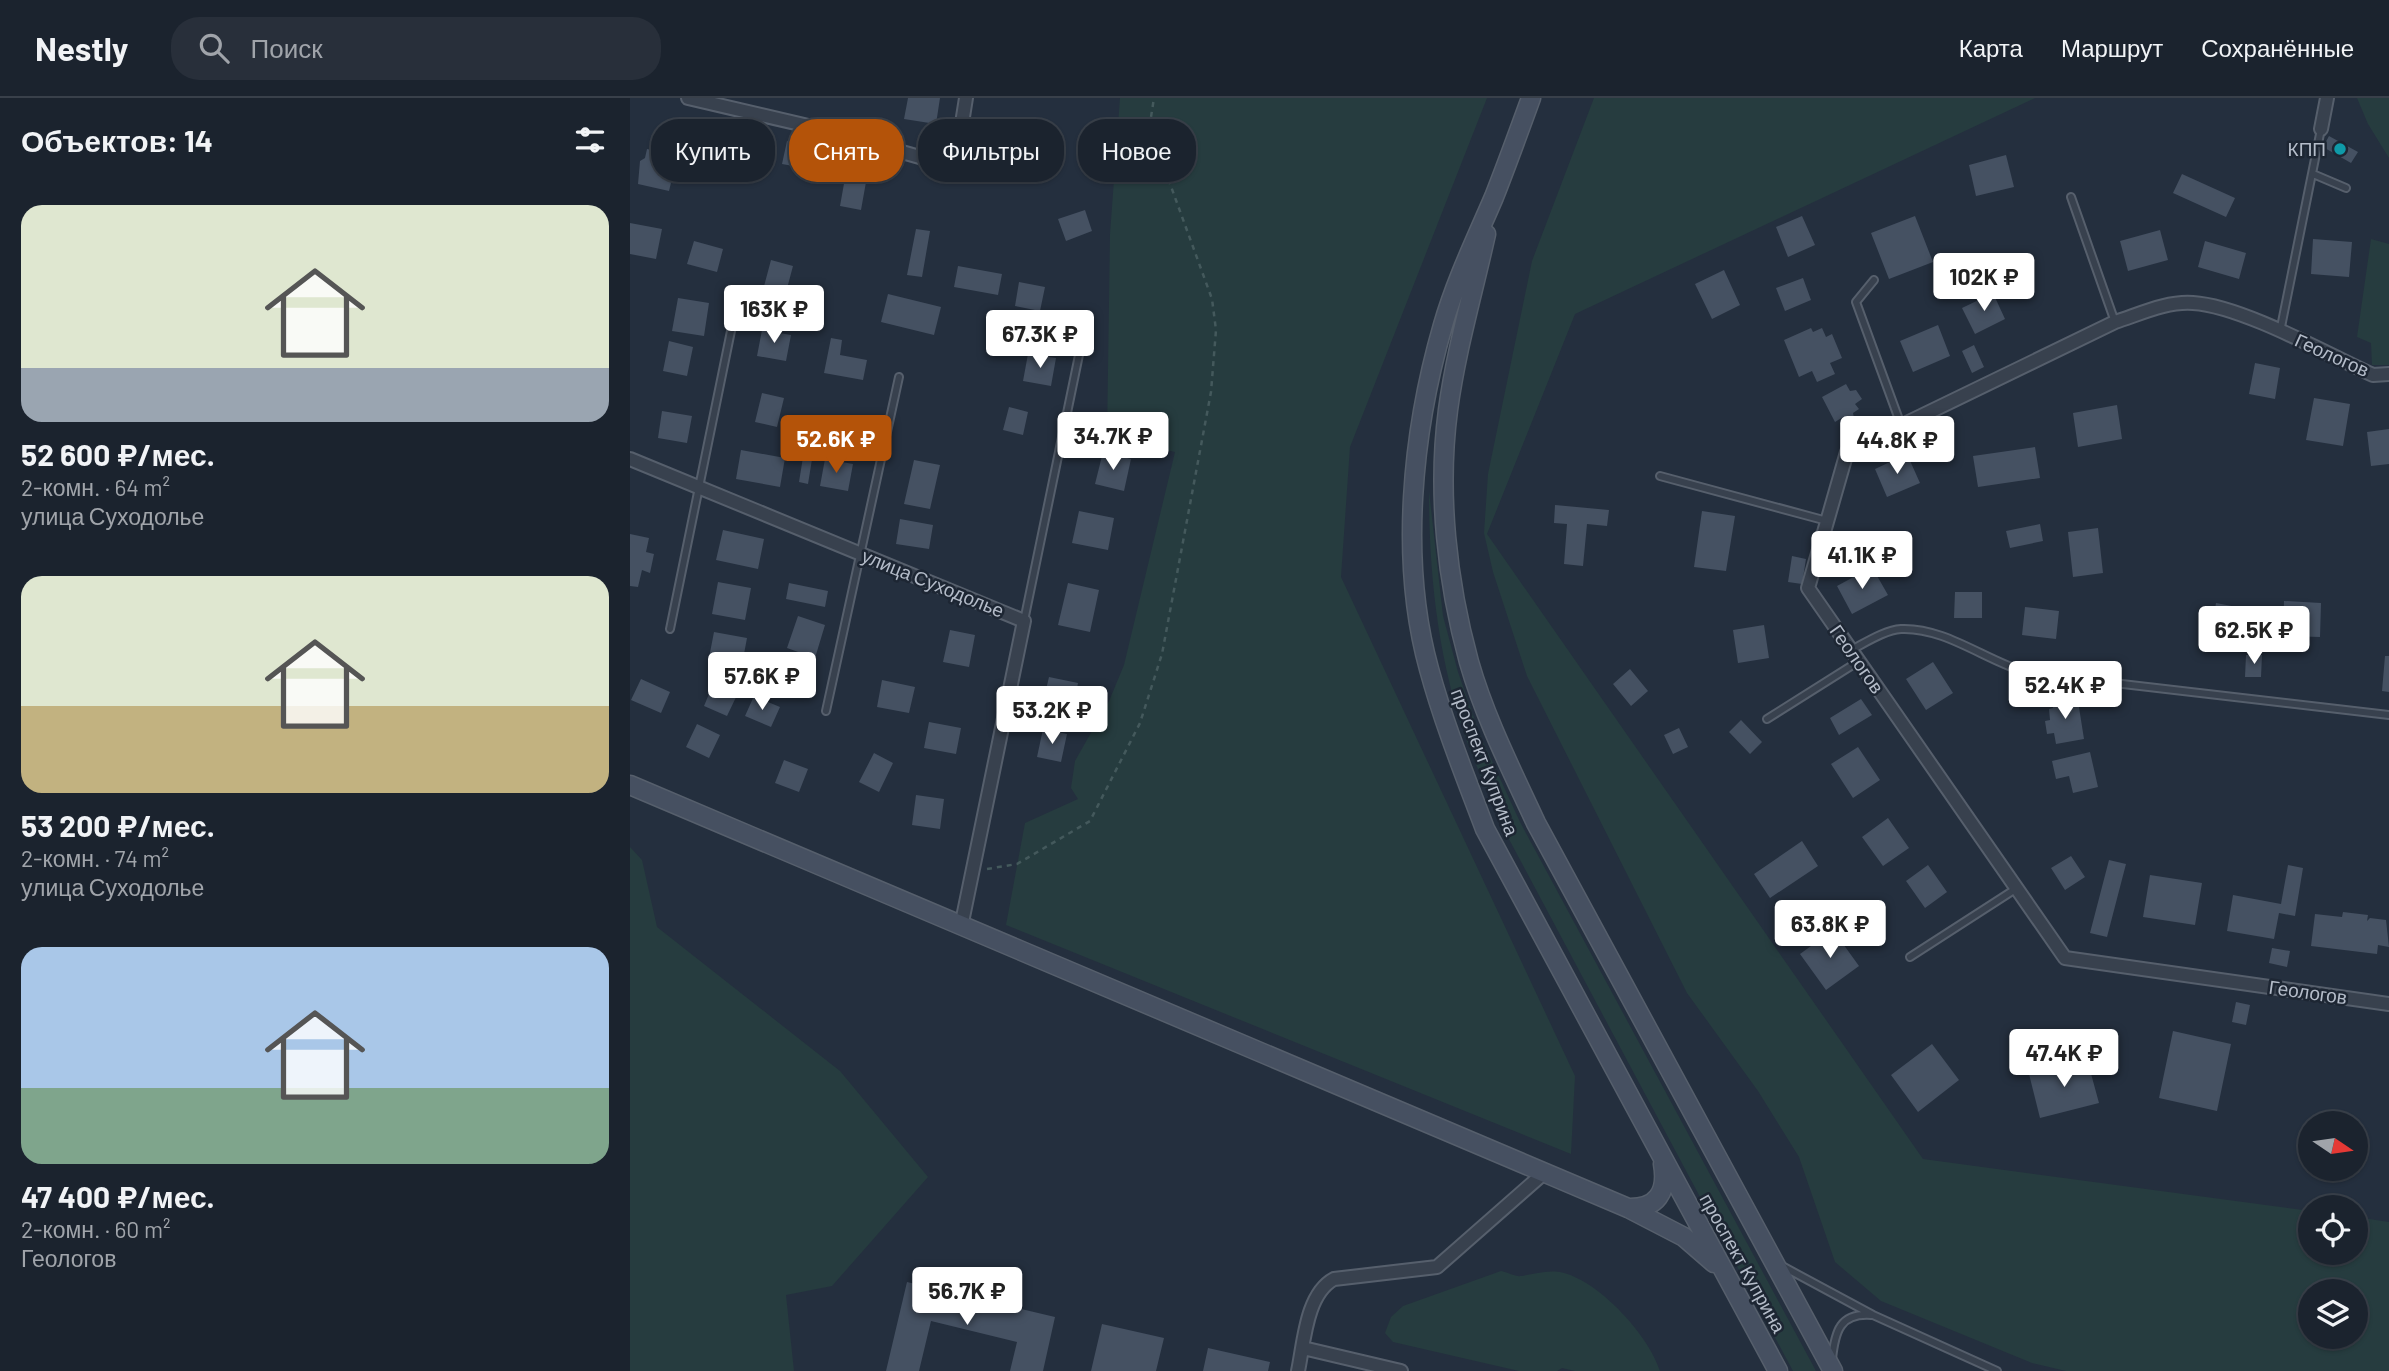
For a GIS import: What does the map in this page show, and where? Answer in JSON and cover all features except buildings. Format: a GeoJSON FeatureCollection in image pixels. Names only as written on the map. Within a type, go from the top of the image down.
{"type":"FeatureCollection","features":[{"type":"Feature","properties":{"kind":"main road","name":"проспект Куприна"},"geometry":{"type":"LineString","coordinates":[[1531,98],[1464,265],[1444,324],[1423,408],[1413,483],[1413,570],[1428,667],[1451,742],[1485,829],[1778,1371]]}},
{"type":"Feature","properties":{"kind":"main road","name":"проспект Куприна"},"geometry":{"type":"LineString","coordinates":[[1494,195],[1461,334],[1446,438],[1443,490],[1450,572],[1469,663],[1497,738],[1536,824],[1834,1371]]}},
{"type":"Feature","properties":{"kind":"main road"},"geometry":{"type":"LineString","coordinates":[[630,785],[1628,1208],[1684,1237],[1708,1256],[1733,1285]]}},
{"type":"Feature","properties":{"kind":"main road"},"geometry":{"type":"LineString","coordinates":[[1628,1208],[1648,1206],[1658,1200],[1665,1177],[1662,1160]]}},
{"type":"Feature","properties":{"kind":"street"},"geometry":{"type":"LineString","coordinates":[[688,98],[817,128],[955,167],[966,98]]}},
{"type":"Feature","properties":{"kind":"street"},"geometry":{"type":"LineString","coordinates":[[2321,129],[2327,98]]}},
{"type":"Feature","properties":{"kind":"street","name":"Геологов"},"geometry":{"type":"LineString","coordinates":[[2389,374],[2373,375],[2229,311],[2193,303],[2160,307],[2115,322],[1847,452],[1808,588],[2065,958],[2389,1004]]}},
{"type":"Feature","properties":{"kind":"street","name":"улица Суходолье"},"geometry":{"type":"LineString","coordinates":[[630,459],[1024,621],[961,927]]}},
{"type":"Feature","properties":{"kind":"street"},"geometry":{"type":"LineString","coordinates":[[1298,1371],[1314,1303],[1327,1283],[1334,1279],[1437,1267],[1544,1173]]}},
{"type":"Feature","properties":{"kind":"street"},"geometry":{"type":"LineString","coordinates":[[1303,1348],[1401,1371]]}},
{"type":"Feature","properties":{"kind":"lane"},"geometry":{"type":"LineString","coordinates":[[2280,332],[2321,129]]}},
{"type":"Feature","properties":{"kind":"lane"},"geometry":{"type":"LineString","coordinates":[[2314,174],[2346,188]]}},
{"type":"Feature","properties":{"kind":"lane"},"geometry":{"type":"LineString","coordinates":[[2071,197],[2115,322]]}},
{"type":"Feature","properties":{"kind":"lane"},"geometry":{"type":"LineString","coordinates":[[1874,280],[1856,302],[1901,425]]}},
{"type":"Feature","properties":{"kind":"lane"},"geometry":{"type":"LineString","coordinates":[[670,629],[732,326]]}},
{"type":"Feature","properties":{"kind":"lane"},"geometry":{"type":"LineString","coordinates":[[1024,621],[1079,355]]}},
{"type":"Feature","properties":{"kind":"lane"},"geometry":{"type":"LineString","coordinates":[[826,711],[863,555],[900,377]]}},
{"type":"Feature","properties":{"kind":"lane"},"geometry":{"type":"LineString","coordinates":[[1660,476],[1827,521]]}},
{"type":"Feature","properties":{"kind":"lane"},"geometry":{"type":"LineString","coordinates":[[1851,650],[1899,629],[1931,632],[2007,667],[2028,673],[2389,715]]}},
{"type":"Feature","properties":{"kind":"lane"},"geometry":{"type":"LineString","coordinates":[[1767,719],[1859,661]]}},
{"type":"Feature","properties":{"kind":"lane"},"geometry":{"type":"LineString","coordinates":[[1910,957],[2017,888]]}},
{"type":"Feature","properties":{"kind":"lane"},"geometry":{"type":"LineString","coordinates":[[1776,1263],[1873,1315],[1997,1371]]}},
{"type":"Feature","properties":{"kind":"lane"},"geometry":{"type":"LineString","coordinates":[[1834,1371],[1832,1359],[1836,1333],[1855,1314],[1873,1315]]}},
{"type":"Feature","properties":{"kind":"path"},"geometry":{"type":"LineString","coordinates":[[973,870],[1017,864],[1090,821],[1140,723],[1162,654],[1211,392],[1216,330],[1212,299],[1157,148],[1151,117],[1154,98]]}},
{"type":"Feature","properties":{"kind":"green space"},"geometry":{"type":"Polygon","coordinates":[[[1120,98],[1487,98],[1350,447],[1341,577],[1575,1076],[1571,1154],[1006,925],[1025,823],[1078,799],[1071,788],[1075,761],[1109,701],[1124,665],[1175,452],[1107,437],[1110,234],[1114,182],[1196,182],[1196,119],[1118,119],[1120,98]]]}},
{"type":"Feature","properties":{"kind":"green space"},"geometry":{"type":"Polygon","coordinates":[[[1594,98],[2035,98],[1575,314],[1487,534],[1923,1159],[2298,1209],[2298,1265],[2368,1265],[2368,1219],[2389,1222],[2389,1371],[2066,1371],[2032,1363],[1881,1301],[1835,1262],[1799,1157],[1758,1091],[1687,993],[1527,676],[1493,572],[1484,533],[1488,474],[1532,261],[1594,98]]]}},
{"type":"Feature","properties":{"kind":"green space"},"geometry":{"type":"Polygon","coordinates":[[[2357,98],[2389,98],[2389,158],[2368,124],[2357,98]]]}},
{"type":"Feature","properties":{"kind":"green space"},"geometry":{"type":"Polygon","coordinates":[[[2371,239],[2389,244],[2389,365],[2372,365],[2371,343],[2357,337],[2371,239]]]}},
{"type":"Feature","properties":{"kind":"green space"},"geometry":{"type":"Polygon","coordinates":[[[1429,491],[1443,616],[1458,672],[1480,735],[1520,822],[1816,1371],[1793,1371],[1503,828],[1466,739],[1448,678],[1433,585],[1429,491]]]}},
{"type":"Feature","properties":{"kind":"green space"},"geometry":{"type":"Polygon","coordinates":[[[630,847],[642,860],[657,927],[840,1071],[928,1177],[832,1286],[786,1295],[794,1371],[630,1371],[630,847]]]}},
{"type":"Feature","properties":{"kind":"green space"},"geometry":{"type":"Polygon","coordinates":[[[1501,1271],[1519,1276],[1547,1272],[1564,1273],[1593,1288],[1608,1299],[1635,1327],[1646,1342],[1660,1371],[1575,1371],[1562,1368],[1557,1371],[1519,1371],[1393,1342],[1385,1333],[1391,1317],[1403,1306],[1501,1271]]]}},
{"type":"Feature","properties":{"kind":"place","name":"КПП"},"geometry":{"type":"Point","coordinates":[2340,149]}}]}
